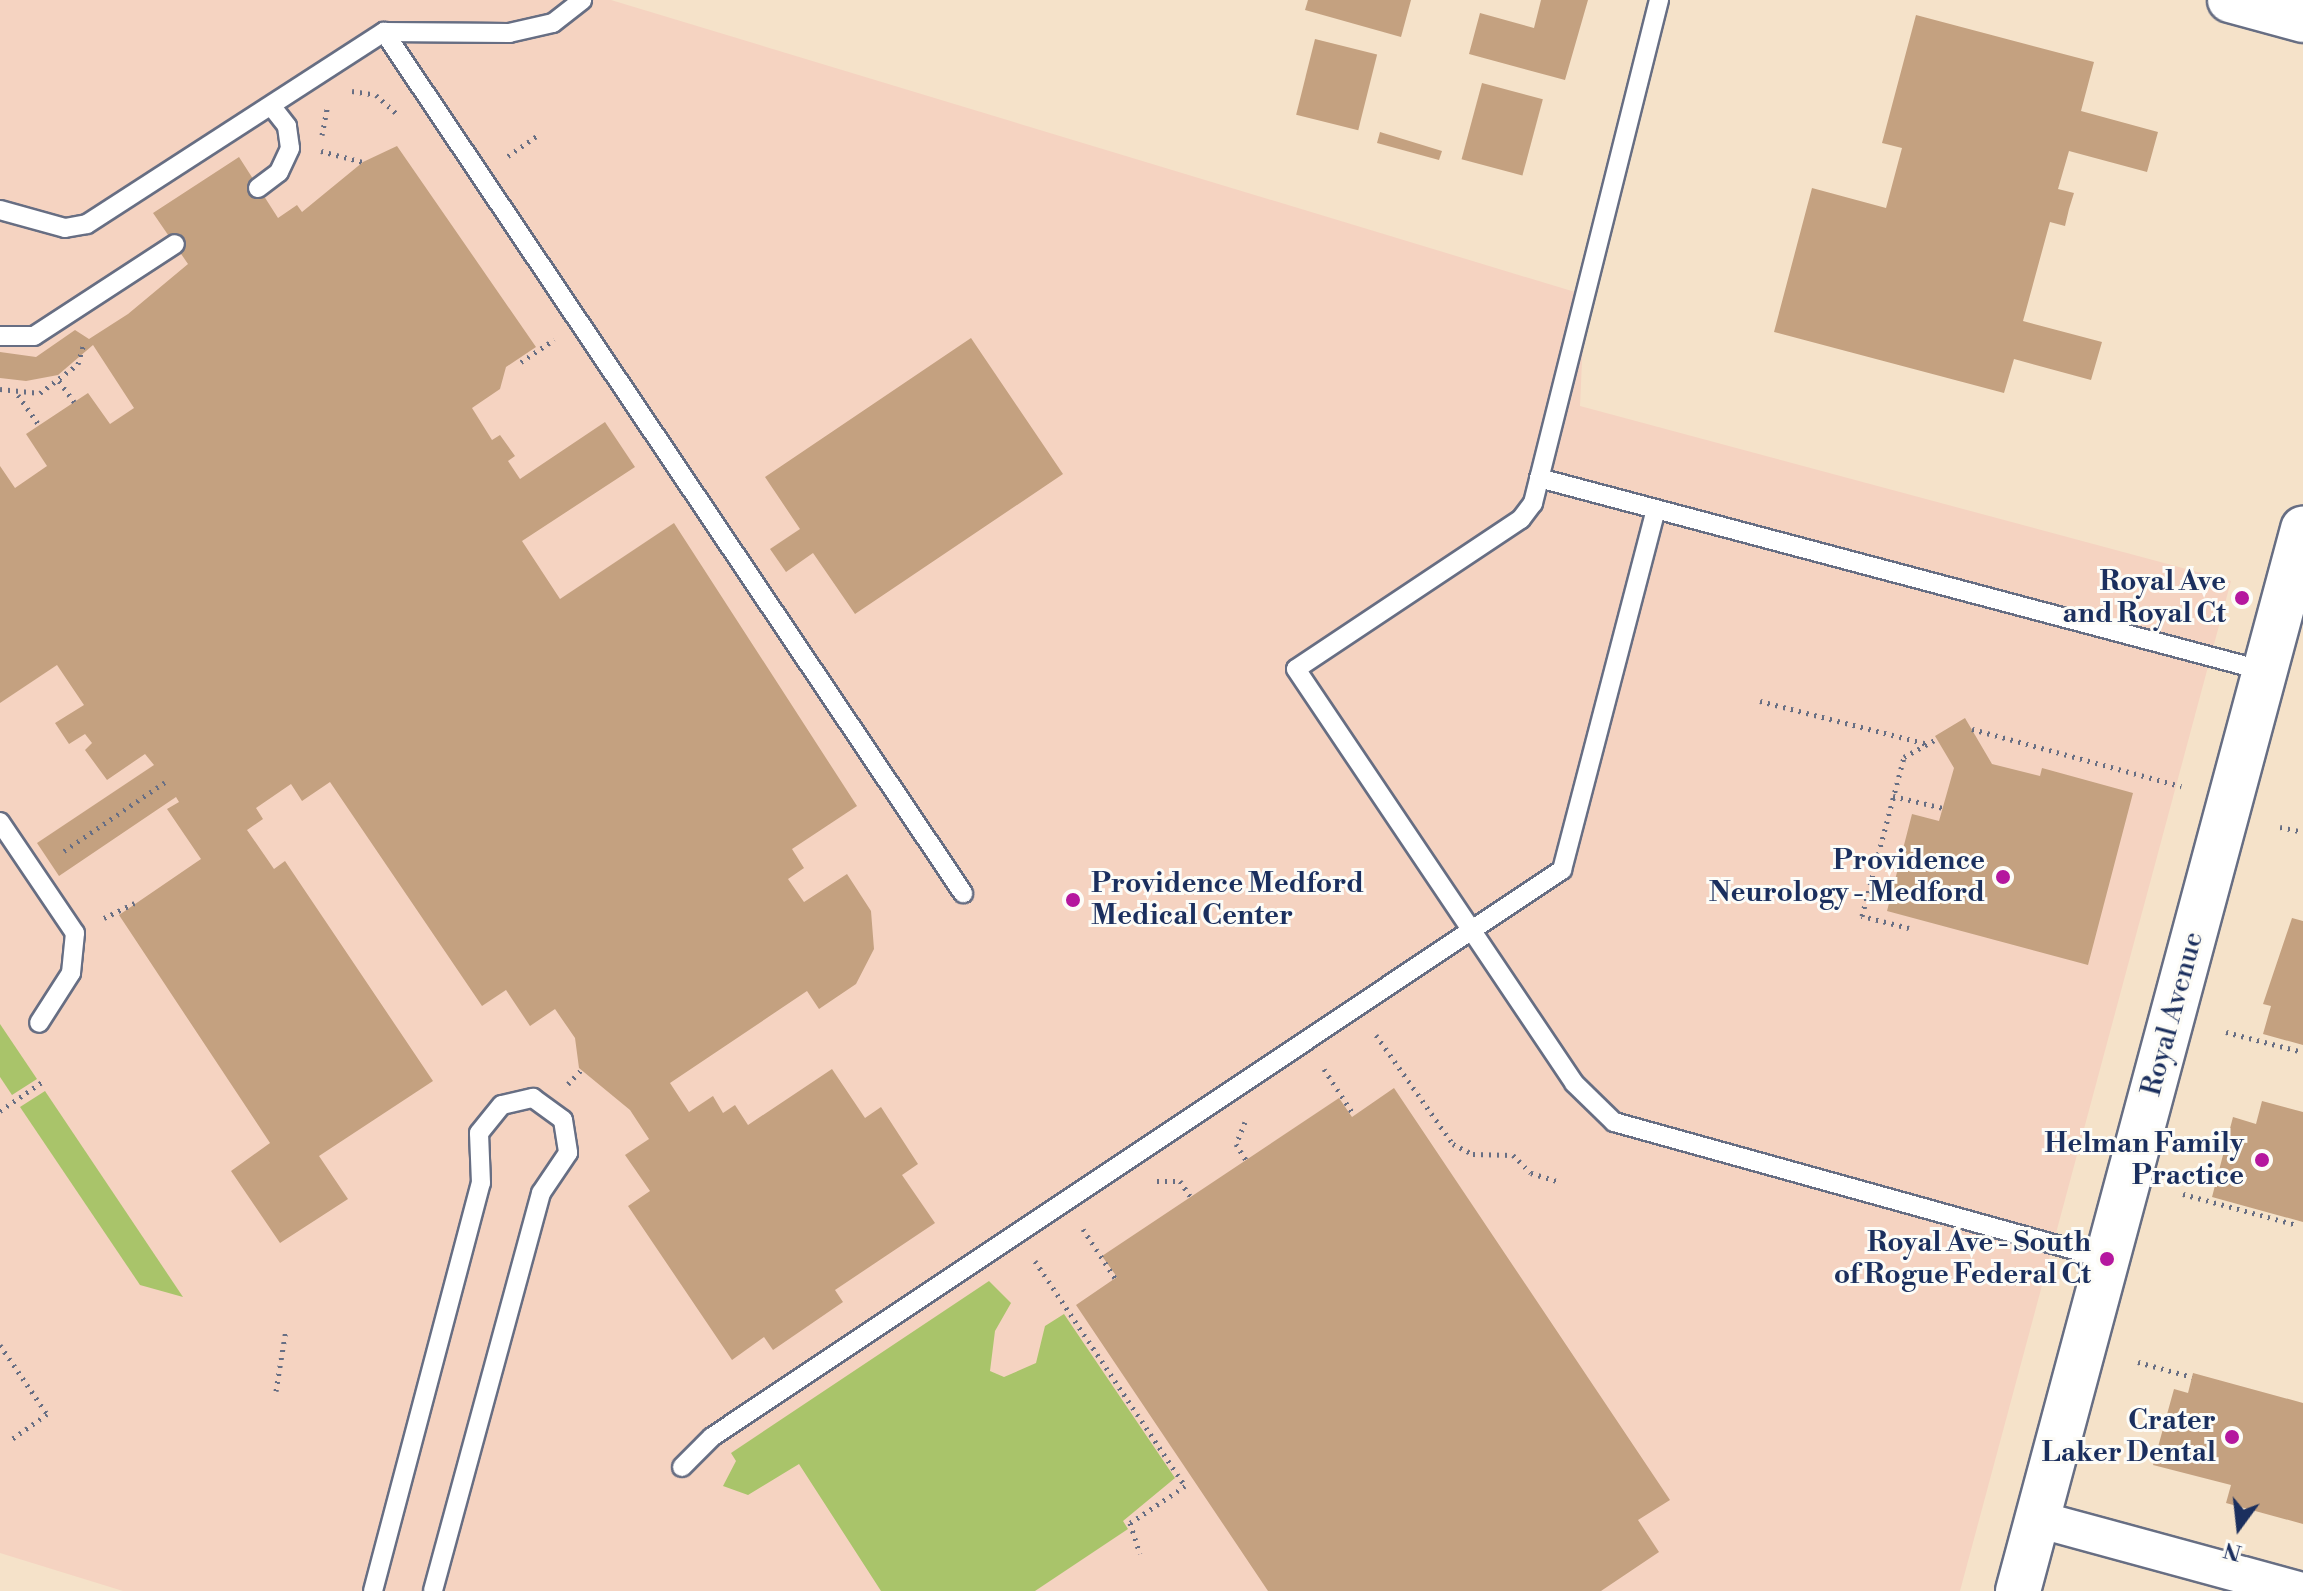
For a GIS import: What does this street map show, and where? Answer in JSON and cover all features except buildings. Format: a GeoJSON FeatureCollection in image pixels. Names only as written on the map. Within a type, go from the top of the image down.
{"type":"FeatureCollection","features":[{"type":"Feature","properties":{"kind":"street"},"geometry":{"type":"LineString","coordinates":[[2230,0],[2303,20]]}},
{"type":"Feature","properties":{"kind":"street","name":"Royal Avenue"},"geometry":{"type":"LineString","coordinates":[[2018,1591],[2303,529]]}},
{"type":"Feature","properties":{"kind":"street"},"geometry":{"type":"LineString","coordinates":[[2037,1519],[2302,1591]]}},
{"type":"Feature","properties":{"kind":"lane"},"geometry":{"type":"LineString","coordinates":[[0,210],[65,228],[87,224],[384,32],[509,33],[553,23],[582,0]]}},
{"type":"Feature","properties":{"kind":"lane"},"geometry":{"type":"LineString","coordinates":[[1659,0],[1539,478],[1521,519],[1296,669],[1574,1083],[1614,1122],[2107,1259]]}},
{"type":"Feature","properties":{"kind":"lane"},"geometry":{"type":"LineString","coordinates":[[384,32],[963,893]]}},
{"type":"Feature","properties":{"kind":"lane"},"geometry":{"type":"LineString","coordinates":[[258,188],[279,172],[290,148],[287,126],[272,107]]}},
{"type":"Feature","properties":{"kind":"lane"},"geometry":{"type":"LineString","coordinates":[[0,336],[34,336],[175,244]]}},
{"type":"Feature","properties":{"kind":"lane"},"geometry":{"type":"LineString","coordinates":[[1539,478],[2265,671]]}},
{"type":"Feature","properties":{"kind":"lane"},"geometry":{"type":"LineString","coordinates":[[682,1467],[712,1437],[1473,933],[1562,870],[1656,510]]}},
{"type":"Feature","properties":{"kind":"lane"},"geometry":{"type":"LineString","coordinates":[[0,822],[75,933],[71,973],[39,1023]]}},
{"type":"Feature","properties":{"kind":"lane"},"geometry":{"type":"LineString","coordinates":[[373,1591],[481,1183],[479,1133],[502,1105],[533,1098],[563,1120],[568,1153],[541,1193],[433,1591]]}},
{"type":"Feature","properties":{"kind":"path"},"geometry":{"type":"LineString","coordinates":[[341,94],[376,95],[404,123]]}},
{"type":"Feature","properties":{"kind":"path"},"geometry":{"type":"LineString","coordinates":[[321,159],[332,99]]}},
{"type":"Feature","properties":{"kind":"path"},"geometry":{"type":"LineString","coordinates":[[508,156],[537,136]]}},
{"type":"Feature","properties":{"kind":"path"},"geometry":{"type":"LineString","coordinates":[[321,151],[363,162]]}},
{"type":"Feature","properties":{"kind":"path"},"geometry":{"type":"LineString","coordinates":[[521,362],[557,337],[549,325]]}},
{"type":"Feature","properties":{"kind":"path"},"geometry":{"type":"LineString","coordinates":[[18,395],[59,381],[78,364],[86,336]]}},
{"type":"Feature","properties":{"kind":"path"},"geometry":{"type":"LineString","coordinates":[[59,381],[74,402]]}},
{"type":"Feature","properties":{"kind":"path"},"geometry":{"type":"LineString","coordinates":[[0,389],[18,395],[39,425]]}},
{"type":"Feature","properties":{"kind":"path"},"geometry":{"type":"LineString","coordinates":[[1760,701],[1928,744]]}},
{"type":"Feature","properties":{"kind":"path"},"geometry":{"type":"LineString","coordinates":[[1972,729],[2181,786]]}},
{"type":"Feature","properties":{"kind":"path"},"geometry":{"type":"LineString","coordinates":[[1909,928],[1862,916],[1904,757],[1937,739]]}},
{"type":"Feature","properties":{"kind":"path"},"geometry":{"type":"LineString","coordinates":[[64,851],[165,782]]}},
{"type":"Feature","properties":{"kind":"path"},"geometry":{"type":"LineString","coordinates":[[1893,796],[1943,808]]}},
{"type":"Feature","properties":{"kind":"path"},"geometry":{"type":"LineString","coordinates":[[2280,827],[2303,832]]}},
{"type":"Feature","properties":{"kind":"path"},"geometry":{"type":"LineString","coordinates":[[104,918],[135,903]]}},
{"type":"Feature","properties":{"kind":"path"},"geometry":{"type":"LineString","coordinates":[[1363,1044],[1388,1027]]}},
{"type":"Feature","properties":{"kind":"path"},"geometry":{"type":"LineString","coordinates":[[2226,1032],[2303,1052]]}},
{"type":"Feature","properties":{"kind":"path"},"geometry":{"type":"LineString","coordinates":[[1376,1035],[1453,1144],[1473,1154],[1513,1155],[1531,1173],[1560,1182]]}},
{"type":"Feature","properties":{"kind":"path"},"geometry":{"type":"LineString","coordinates":[[1311,1078],[1337,1061]]}},
{"type":"Feature","properties":{"kind":"path"},"geometry":{"type":"LineString","coordinates":[[1324,1069],[1354,1115]]}},
{"type":"Feature","properties":{"kind":"path"},"geometry":{"type":"LineString","coordinates":[[567,1085],[581,1070]]}},
{"type":"Feature","properties":{"kind":"path"},"geometry":{"type":"LineString","coordinates":[[0,1111],[42,1082]]}},
{"type":"Feature","properties":{"kind":"path"},"geometry":{"type":"LineString","coordinates":[[1248,1163],[1237,1135],[1260,1111]]}},
{"type":"Feature","properties":{"kind":"path"},"geometry":{"type":"LineString","coordinates":[[1149,1187],[1169,1177],[1193,1200]]}},
{"type":"Feature","properties":{"kind":"path"},"geometry":{"type":"LineString","coordinates":[[2183,1194],[2297,1225]]}},
{"type":"Feature","properties":{"kind":"path"},"geometry":{"type":"LineString","coordinates":[[1071,1237],[1096,1221]]}},
{"type":"Feature","properties":{"kind":"path"},"geometry":{"type":"LineString","coordinates":[[1083,1229],[1115,1278]]}},
{"type":"Feature","properties":{"kind":"path"},"geometry":{"type":"LineString","coordinates":[[1046,1254],[1034,1262],[1185,1486],[1130,1523],[1140,1553]]}},
{"type":"Feature","properties":{"kind":"path"},"geometry":{"type":"LineString","coordinates":[[276,1391],[286,1329]]}},
{"type":"Feature","properties":{"kind":"path"},"geometry":{"type":"LineString","coordinates":[[0,1345],[47,1414],[12,1439]]}},
{"type":"Feature","properties":{"kind":"path"},"geometry":{"type":"LineString","coordinates":[[2138,1362],[2192,1377]]}},
{"type":"Feature","properties":{"kind":"shaded area","name":"Providence Medford Medical Center"},"geometry":{"type":"Polygon","coordinates":[[[0,0],[611,0],[1585,295],[1580,406],[2231,581],[1960,1591],[123,1591],[0,1553],[0,0]]]}},
{"type":"Feature","properties":{"kind":"green space"},"geometry":{"type":"Polygon","coordinates":[[[0,1024],[37,1079],[12,1095],[0,1077],[0,1024]]]}},
{"type":"Feature","properties":{"kind":"green space"},"geometry":{"type":"Polygon","coordinates":[[[45,1091],[183,1297],[140,1285],[20,1107],[45,1091]]]}},
{"type":"Feature","properties":{"kind":"green space"},"geometry":{"type":"Polygon","coordinates":[[[989,1281],[1011,1303],[995,1331],[990,1371],[1004,1377],[1036,1363],[1045,1326],[1064,1314],[1175,1478],[1123,1521],[1128,1529],[1035,1591],[881,1591],[799,1464],[748,1495],[723,1486],[736,1461],[731,1453],[989,1281]]]}},
{"type":"Feature","properties":{"kind":"place","name":"Royal Ave and Royal Ct"},"geometry":{"type":"Point","coordinates":[2242,598]}},
{"type":"Feature","properties":{"kind":"place","name":"Providence Neurology - Medford"},"geometry":{"type":"Point","coordinates":[2003,877]}},
{"type":"Feature","properties":{"kind":"place","name":"Providence Medford Medical Center"},"geometry":{"type":"Point","coordinates":[1073,900]}},
{"type":"Feature","properties":{"kind":"place","name":"Helman Family Practice"},"geometry":{"type":"Point","coordinates":[2262,1160]}},
{"type":"Feature","properties":{"kind":"place","name":"Royal Ave - South of Rogue Federal Ct"},"geometry":{"type":"Point","coordinates":[2107,1259]}},
{"type":"Feature","properties":{"kind":"place","name":"Crater Laker Dental"},"geometry":{"type":"Point","coordinates":[2232,1437]}}]}
